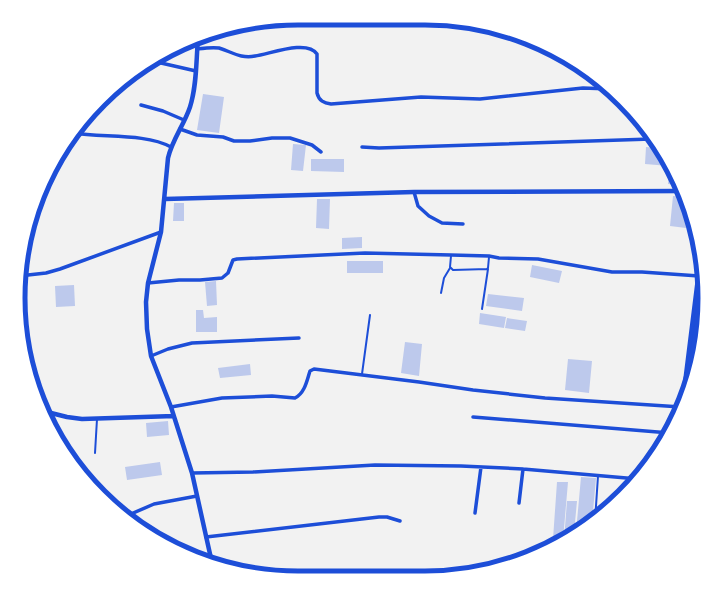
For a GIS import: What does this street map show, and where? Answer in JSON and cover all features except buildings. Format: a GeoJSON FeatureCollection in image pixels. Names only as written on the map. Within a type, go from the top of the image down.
{"type":"FeatureCollection","features":[{"type":"Feature","properties":{"kind":"main road"},"geometry":{"type":"LineString","coordinates":[[687,376],[697,288]]}},
{"type":"Feature","properties":{"kind":"street"},"geometry":{"type":"LineString","coordinates":[[197,44],[193,94],[184,120],[171,146],[166,170],[165,199],[161,232],[148,283],[146,315],[148,343],[151,356],[171,407],[192,472],[211,557]]}},
{"type":"Feature","properties":{"kind":"street"},"geometry":{"type":"LineString","coordinates":[[198,49],[220,49],[242,57],[254,57],[276,51],[301,47],[310,48],[317,54],[318,98],[325,103],[331,104],[421,97],[480,99],[583,88],[600,89]]}},
{"type":"Feature","properties":{"kind":"street"},"geometry":{"type":"LineString","coordinates":[[161,63],[196,71]]}},
{"type":"Feature","properties":{"kind":"street"},"geometry":{"type":"LineString","coordinates":[[141,105],[163,111],[184,120]]}},
{"type":"Feature","properties":{"kind":"street"},"geometry":{"type":"LineString","coordinates":[[180,129],[197,135],[223,137],[234,141],[290,138],[312,145],[321,152]]}},
{"type":"Feature","properties":{"kind":"street"},"geometry":{"type":"LineString","coordinates":[[79,134],[148,139],[171,146]]}},
{"type":"Feature","properties":{"kind":"street"},"geometry":{"type":"LineString","coordinates":[[362,146],[394,147],[647,139]]}},
{"type":"Feature","properties":{"kind":"street"},"geometry":{"type":"LineString","coordinates":[[165,199],[414,192],[676,191]]}},
{"type":"Feature","properties":{"kind":"street"},"geometry":{"type":"LineString","coordinates":[[414,192],[418,206],[429,216],[442,223],[463,224]]}},
{"type":"Feature","properties":{"kind":"street"},"geometry":{"type":"LineString","coordinates":[[26,275],[46,273],[60,269],[161,232]]}},
{"type":"Feature","properties":{"kind":"street"},"geometry":{"type":"LineString","coordinates":[[148,283],[222,278],[228,273],[233,260],[237,259],[365,253],[489,256],[499,258],[538,259],[612,272],[642,272],[697,276]]}},
{"type":"Feature","properties":{"kind":"street"},"geometry":{"type":"LineString","coordinates":[[151,356],[168,349],[192,343],[299,338]]}},
{"type":"Feature","properties":{"kind":"street"},"geometry":{"type":"LineString","coordinates":[[171,407],[222,398],[272,396],[295,398],[301,393],[310,371],[314,369],[545,398],[675,407]]}},
{"type":"Feature","properties":{"kind":"street"},"geometry":{"type":"LineString","coordinates":[[50,413],[67,417],[97,419],[174,416]]}},
{"type":"Feature","properties":{"kind":"street"},"geometry":{"type":"LineString","coordinates":[[473,417],[662,432]]}},
{"type":"Feature","properties":{"kind":"street"},"geometry":{"type":"LineString","coordinates":[[192,472],[253,472],[375,465],[523,469],[630,478]]}},
{"type":"Feature","properties":{"kind":"street"},"geometry":{"type":"LineString","coordinates":[[475,513],[480,467]]}},
{"type":"Feature","properties":{"kind":"street"},"geometry":{"type":"LineString","coordinates":[[519,503],[523,469]]}},
{"type":"Feature","properties":{"kind":"street"},"geometry":{"type":"LineString","coordinates":[[131,514],[154,504],[197,496]]}},
{"type":"Feature","properties":{"kind":"street"},"geometry":{"type":"LineString","coordinates":[[206,537],[373,518],[387,518],[400,521]]}},
{"type":"Feature","properties":{"kind":"lane"},"geometry":{"type":"LineString","coordinates":[[441,293],[444,278],[450,268],[451,255]]}},
{"type":"Feature","properties":{"kind":"lane"},"geometry":{"type":"LineString","coordinates":[[482,309],[489,256]]}},
{"type":"Feature","properties":{"kind":"lane"},"geometry":{"type":"LineString","coordinates":[[450,268],[453,270],[488,269]]}},
{"type":"Feature","properties":{"kind":"lane"},"geometry":{"type":"LineString","coordinates":[[362,374],[370,315]]}},
{"type":"Feature","properties":{"kind":"lane"},"geometry":{"type":"LineString","coordinates":[[95,453],[97,419]]}},
{"type":"Feature","properties":{"kind":"lane"},"geometry":{"type":"LineString","coordinates":[[596,511],[598,476]]}}]}
